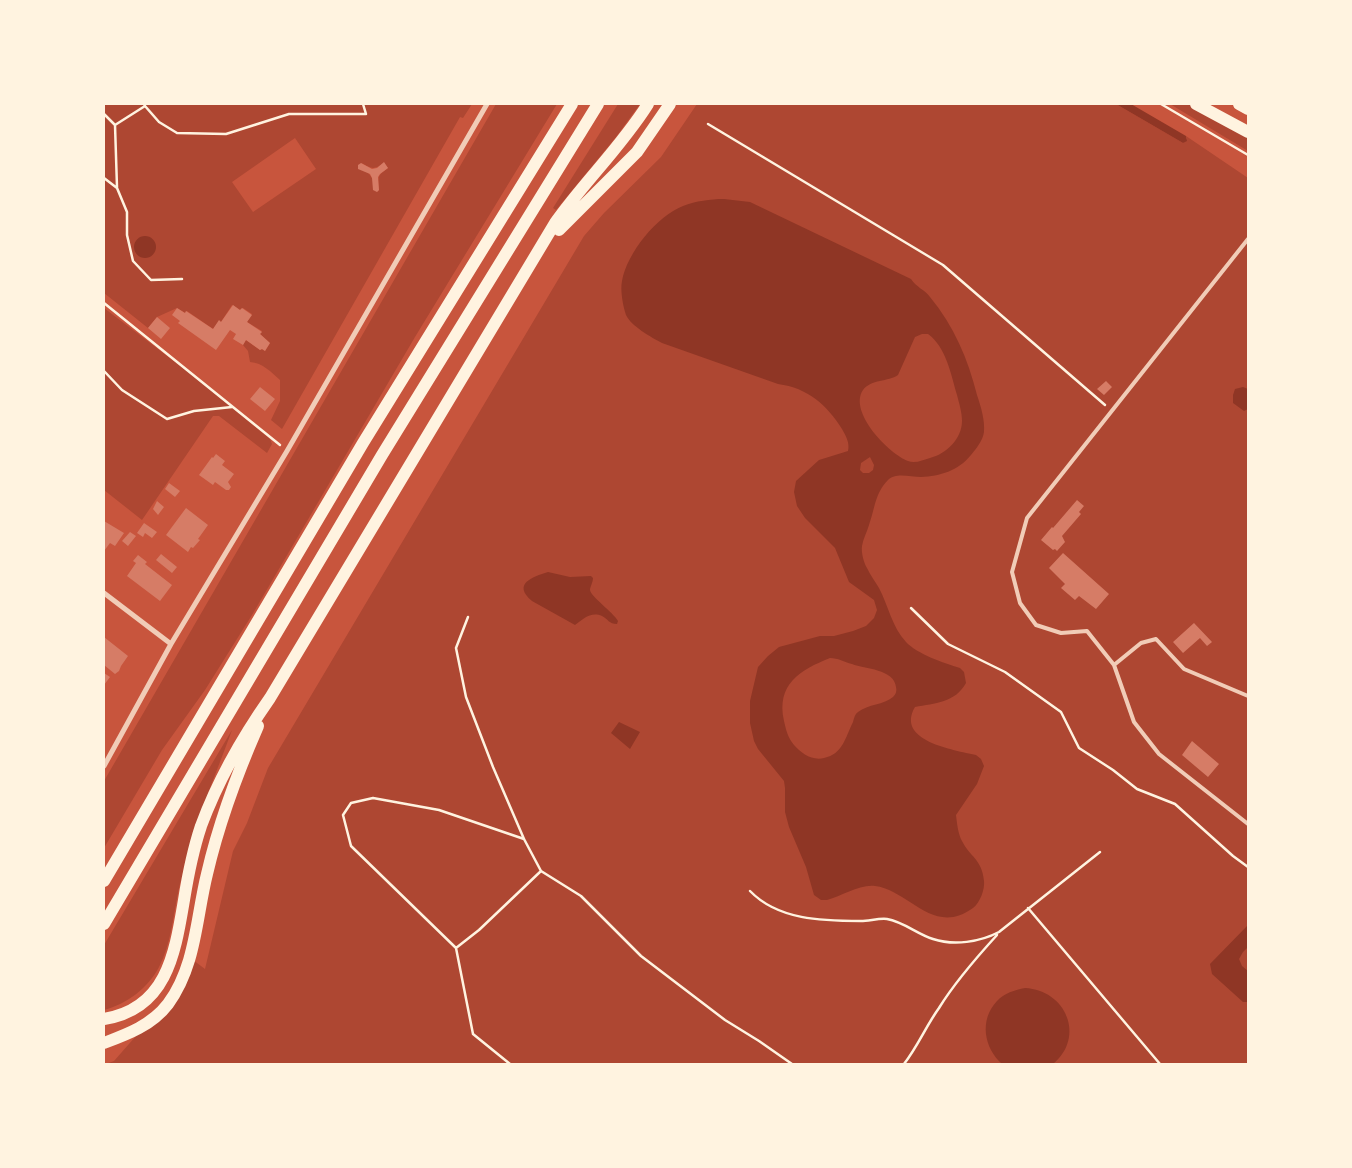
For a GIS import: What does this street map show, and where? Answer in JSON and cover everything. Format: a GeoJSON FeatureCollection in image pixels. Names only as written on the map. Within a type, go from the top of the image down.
{"type":"FeatureCollection","features":[{"type":"Feature","properties":{"kind":"main road"},"geometry":{"type":"LineString","coordinates":[[104,881],[363,443],[572,104]]}},
{"type":"Feature","properties":{"kind":"main road"},"geometry":{"type":"LineString","coordinates":[[104,924],[377,464],[598,104]]}},
{"type":"Feature","properties":{"kind":"main road"},"geometry":{"type":"LineString","coordinates":[[104,1019],[127,1013],[137,1007],[149,997],[166,972],[172,957],[189,870],[202,824],[234,754],[270,698],[533,260],[572,200],[624,139],[648,104]]}},
{"type":"Feature","properties":{"kind":"main road"},"geometry":{"type":"LineString","coordinates":[[533,260],[560,228],[637,152],[670,104]]}},
{"type":"Feature","properties":{"kind":"main road"},"geometry":{"type":"LineString","coordinates":[[1196,104],[1248,132]]}},
{"type":"Feature","properties":{"kind":"main road"},"geometry":{"type":"LineString","coordinates":[[1240,104],[1248,109]]}},
{"type":"Feature","properties":{"kind":"main road"},"geometry":{"type":"LineString","coordinates":[[104,1043],[135,1031],[153,1020],[167,1005],[185,975],[207,875],[224,811],[270,698]]}},
{"type":"Feature","properties":{"kind":"street"},"geometry":{"type":"LineString","coordinates":[[104,766],[171,644],[287,451],[487,104]]}},
{"type":"Feature","properties":{"kind":"street"},"geometry":{"type":"LineString","coordinates":[[104,594],[171,644]]}},
{"type":"Feature","properties":{"kind":"lane"},"geometry":{"type":"LineString","coordinates":[[1248,239],[1027,518],[1012,572],[1020,602],[1036,625],[1061,633],[1087,631],[1114,665],[1134,722],[1159,754],[1248,824]]}},
{"type":"Feature","properties":{"kind":"lane"},"geometry":{"type":"LineString","coordinates":[[1114,665],[1142,643],[1156,639],[1184,669],[1248,696]]}},
{"type":"Feature","properties":{"kind":"path"},"geometry":{"type":"LineString","coordinates":[[115,125],[145,105],[159,122],[177,133],[226,134],[289,114],[366,114],[363,104]]}},
{"type":"Feature","properties":{"kind":"path"},"geometry":{"type":"LineString","coordinates":[[1160,104],[1248,155]]}},
{"type":"Feature","properties":{"kind":"path"},"geometry":{"type":"LineString","coordinates":[[104,114],[115,125],[117,188],[127,212],[127,235],[133,261],[151,280],[182,279]]}},
{"type":"Feature","properties":{"kind":"path"},"geometry":{"type":"LineString","coordinates":[[708,124],[943,264],[1112,411]]}},
{"type":"Feature","properties":{"kind":"path"},"geometry":{"type":"LineString","coordinates":[[104,178],[117,188]]}},
{"type":"Feature","properties":{"kind":"path"},"geometry":{"type":"LineString","coordinates":[[104,303],[287,451]]}},
{"type":"Feature","properties":{"kind":"path"},"geometry":{"type":"LineString","coordinates":[[104,371],[122,390],[167,419],[194,411],[232,407]]}},
{"type":"Feature","properties":{"kind":"path"},"geometry":{"type":"LineString","coordinates":[[911,608],[948,644],[1004,672],[1061,712],[1079,748],[1114,770],[1137,789],[1175,804],[1248,867]]}},
{"type":"Feature","properties":{"kind":"path"},"geometry":{"type":"LineString","coordinates":[[468,618],[456,648],[466,697],[493,767],[540,871],[581,896],[642,956],[725,1020],[792,1064]]}},
{"type":"Feature","properties":{"kind":"path"},"geometry":{"type":"LineString","coordinates":[[510,1064],[472,1034],[456,948],[351,846],[343,815],[351,803],[373,798],[439,810],[524,839]]}},
{"type":"Feature","properties":{"kind":"path"},"geometry":{"type":"LineString","coordinates":[[904,1064],[916,1048],[943,1001],[999,932],[1100,852]]}},
{"type":"Feature","properties":{"kind":"path"},"geometry":{"type":"LineString","coordinates":[[456,948],[479,930],[540,871]]}},
{"type":"Feature","properties":{"kind":"path"},"geometry":{"type":"LineString","coordinates":[[750,891],[759,901],[788,914],[827,921],[886,919],[933,939],[956,943],[986,939],[999,932]]}},
{"type":"Feature","properties":{"kind":"path"},"geometry":{"type":"LineString","coordinates":[[1028,908],[1160,1064]]}},
{"type":"Feature","properties":{"kind":"shaded area"},"geometry":{"type":"Polygon","coordinates":[[[104,104],[472,104],[463,118],[460,117],[282,429],[271,420],[280,401],[280,380],[263,366],[250,362],[248,351],[243,345],[246,340],[260,350],[265,351],[270,343],[260,334],[262,331],[247,322],[252,314],[243,308],[240,310],[232,305],[221,322],[219,321],[213,329],[187,311],[185,313],[177,308],[157,317],[148,328],[104,293],[104,104]],[[295,138],[232,182],[253,212],[316,169],[295,138]],[[361,163],[372,178],[377,192],[379,190],[379,177],[388,168],[384,163],[373,168],[361,163]]]}},
{"type":"Feature","properties":{"kind":"shaded area"},"geometry":{"type":"Polygon","coordinates":[[[496,104],[557,104],[415,337],[252,615],[205,690],[162,750],[104,848],[104,781],[496,104]]]}},
{"type":"Feature","properties":{"kind":"shaded area"},"geometry":{"type":"Polygon","coordinates":[[[618,104],[640,104],[616,137],[556,210],[553,208],[618,104]]]}},
{"type":"Feature","properties":{"kind":"shaded area"},"geometry":{"type":"Polygon","coordinates":[[[697,104],[1116,104],[1183,143],[1187,139],[1186,136],[1248,178],[1248,1064],[106,1064],[114,1061],[136,1036],[166,1016],[182,991],[193,960],[205,969],[233,851],[247,823],[268,768],[584,236],[604,213],[661,157],[697,104]]]}},
{"type":"Feature","properties":{"kind":"shaded area"},"geometry":{"type":"Polygon","coordinates":[[[1116,104],[1131,104],[1186,136],[1187,141],[1183,143],[1116,104]]]}},
{"type":"Feature","properties":{"kind":"shaded area"},"geometry":{"type":"Polygon","coordinates":[[[1170,104],[1188,104],[1248,137],[1248,151],[1170,104]]]}},
{"type":"Feature","properties":{"kind":"shaded area"},"geometry":{"type":"Polygon","coordinates":[[[724,199],[750,202],[911,279],[939,308],[959,343],[969,369],[984,423],[984,432],[979,444],[966,460],[948,472],[921,477],[895,476],[888,480],[878,495],[862,549],[866,566],[879,588],[901,636],[911,646],[924,654],[960,668],[964,672],[966,683],[956,695],[944,701],[915,707],[911,719],[913,728],[920,736],[942,747],[976,755],[981,759],[984,766],[977,784],[956,815],[961,838],[981,868],[984,888],[976,906],[959,916],[933,915],[887,889],[875,886],[857,888],[827,900],[821,900],[814,895],[806,867],[789,827],[785,812],[784,781],[758,749],[754,741],[750,723],[750,701],[758,667],[768,656],[779,647],[820,636],[834,636],[866,626],[874,618],[877,610],[874,600],[849,582],[835,548],[805,518],[797,506],[794,492],[796,481],[819,460],[848,451],[846,437],[830,412],[816,399],[799,389],[778,384],[662,343],[637,327],[626,315],[622,298],[622,281],[630,259],[645,237],[663,218],[683,206],[703,201],[724,199]],[[928,334],[915,337],[898,375],[866,386],[860,399],[861,409],[866,420],[881,441],[900,457],[913,462],[936,456],[952,445],[959,434],[962,421],[962,414],[944,353],[934,339],[928,334]],[[870,457],[861,463],[860,470],[863,473],[869,473],[873,470],[874,465],[870,457]],[[833,658],[800,673],[793,680],[787,688],[782,708],[786,728],[792,742],[807,756],[820,759],[830,756],[839,749],[857,713],[866,707],[889,700],[895,695],[896,690],[894,681],[885,673],[833,658]]]}},
{"type":"Feature","properties":{"kind":"shaded area"},"geometry":{"type":"Polygon","coordinates":[[[145,236],[153,239],[156,247],[153,255],[145,258],[137,255],[134,247],[137,239],[145,236]]]}},
{"type":"Feature","properties":{"kind":"shaded area"},"geometry":{"type":"Polygon","coordinates":[[[104,308],[191,374],[270,439],[272,444],[267,453],[219,416],[213,416],[142,520],[104,490],[104,308]]]}},
{"type":"Feature","properties":{"kind":"shaded area"},"geometry":{"type":"Polygon","coordinates":[[[1243,387],[1248,389],[1248,409],[1244,411],[1233,403],[1235,389],[1243,387]]]}},
{"type":"Feature","properties":{"kind":"shaded area"},"geometry":{"type":"Polygon","coordinates":[[[548,572],[570,577],[591,576],[593,578],[590,589],[591,593],[615,617],[618,621],[617,624],[594,614],[587,616],[575,625],[532,601],[524,590],[526,582],[548,572]]]}},
{"type":"Feature","properties":{"kind":"shaded area"},"geometry":{"type":"Polygon","coordinates":[[[619,722],[640,732],[630,749],[611,733],[619,722]]]}},
{"type":"Feature","properties":{"kind":"shaded area"},"geometry":{"type":"Polygon","coordinates":[[[232,730],[190,847],[169,940],[159,967],[149,982],[136,994],[121,1004],[104,1010],[104,945],[232,730]]]}},
{"type":"Feature","properties":{"kind":"shaded area"},"geometry":{"type":"Polygon","coordinates":[[[1248,925],[1248,947],[1239,959],[1242,966],[1248,971],[1248,1002],[1243,1002],[1212,974],[1210,964],[1248,925]]]}},
{"type":"Feature","properties":{"kind":"shaded area"},"geometry":{"type":"Polygon","coordinates":[[[1025,988],[1039,991],[1051,997],[1061,1006],[1067,1017],[1068,1041],[1063,1053],[1053,1064],[1002,1064],[991,1050],[988,1042],[986,1025],[991,1009],[1003,996],[1025,988]]]}},
{"type":"Feature","properties":{"kind":"building"},"geometry":{"type":"Polygon","coordinates":[[[384,162],[388,168],[378,177],[379,190],[377,192],[373,190],[370,174],[358,169],[358,165],[361,163],[372,169],[377,168],[384,162]]]}},
{"type":"Feature","properties":{"kind":"building"},"geometry":{"type":"Polygon","coordinates":[[[233,305],[240,310],[242,308],[252,315],[247,322],[262,332],[260,334],[270,343],[265,351],[260,350],[246,340],[243,345],[233,339],[236,334],[230,330],[216,350],[178,323],[180,321],[172,315],[177,308],[185,313],[186,311],[213,329],[219,320],[221,322],[233,305]]]}},
{"type":"Feature","properties":{"kind":"building"},"geometry":{"type":"Polygon","coordinates":[[[157,317],[170,328],[161,339],[148,328],[157,317]]]}},
{"type":"Feature","properties":{"kind":"building"},"geometry":{"type":"Polygon","coordinates":[[[1106,381],[1112,387],[1104,395],[1097,389],[1106,381]]]}},
{"type":"Feature","properties":{"kind":"building"},"geometry":{"type":"Polygon","coordinates":[[[260,387],[275,399],[265,411],[250,399],[260,387]]]}},
{"type":"Feature","properties":{"kind":"building"},"geometry":{"type":"Polygon","coordinates":[[[216,454],[225,461],[222,465],[234,474],[228,482],[231,487],[229,490],[215,482],[213,485],[199,475],[216,454]]]}},
{"type":"Feature","properties":{"kind":"building"},"geometry":{"type":"Polygon","coordinates":[[[169,483],[180,491],[175,497],[165,489],[169,483]]]}},
{"type":"Feature","properties":{"kind":"building"},"geometry":{"type":"Polygon","coordinates":[[[1077,500],[1084,506],[1079,512],[1081,514],[1062,536],[1065,542],[1057,551],[1053,550],[1041,540],[1077,500]]]}},
{"type":"Feature","properties":{"kind":"building"},"geometry":{"type":"Polygon","coordinates":[[[157,501],[164,507],[158,515],[153,509],[157,501]]]}},
{"type":"Feature","properties":{"kind":"building"},"geometry":{"type":"Polygon","coordinates":[[[186,508],[208,525],[198,539],[200,540],[188,552],[166,535],[186,508]]]}},
{"type":"Feature","properties":{"kind":"building"},"geometry":{"type":"Polygon","coordinates":[[[104,521],[124,533],[115,546],[110,543],[104,551],[104,521]]]}},
{"type":"Feature","properties":{"kind":"building"},"geometry":{"type":"Polygon","coordinates":[[[144,523],[157,532],[152,538],[145,533],[143,537],[137,533],[144,523]]]}},
{"type":"Feature","properties":{"kind":"building"},"geometry":{"type":"Polygon","coordinates":[[[130,532],[136,536],[128,546],[122,541],[130,532]]]}},
{"type":"Feature","properties":{"kind":"building"},"geometry":{"type":"Polygon","coordinates":[[[1063,553],[1109,594],[1096,609],[1079,596],[1075,600],[1061,588],[1065,584],[1049,568],[1063,553]]]}},
{"type":"Feature","properties":{"kind":"building"},"geometry":{"type":"Polygon","coordinates":[[[161,554],[177,567],[172,573],[156,560],[161,554]]]}},
{"type":"Feature","properties":{"kind":"building"},"geometry":{"type":"Polygon","coordinates":[[[138,555],[147,562],[145,564],[172,585],[160,601],[127,576],[136,563],[133,561],[138,555]]]}},
{"type":"Feature","properties":{"kind":"building"},"geometry":{"type":"Polygon","coordinates":[[[1194,623],[1212,642],[1207,646],[1200,638],[1183,653],[1173,642],[1194,623]]]}},
{"type":"Feature","properties":{"kind":"building"},"geometry":{"type":"Polygon","coordinates":[[[104,637],[128,656],[115,674],[104,665],[104,637]]]}},
{"type":"Feature","properties":{"kind":"building"},"geometry":{"type":"Polygon","coordinates":[[[104,673],[110,677],[104,685],[104,673]]]}},
{"type":"Feature","properties":{"kind":"building"},"geometry":{"type":"Polygon","coordinates":[[[1192,741],[1219,764],[1208,777],[1182,755],[1192,741]]]}}]}
